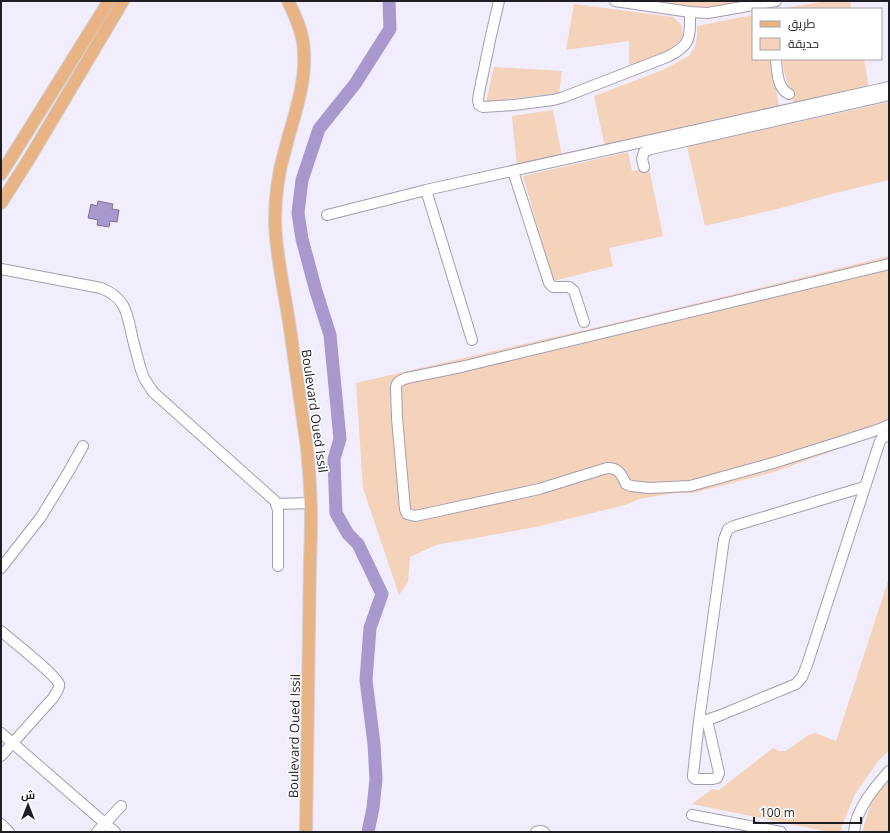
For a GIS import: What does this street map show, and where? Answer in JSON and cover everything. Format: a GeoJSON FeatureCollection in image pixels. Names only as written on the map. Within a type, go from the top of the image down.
{"type":"FeatureCollection","features":[{"type":"Feature","properties":{"kind":"main road"},"geometry":{"type":"LineString","coordinates":[[1,174],[109,1]]}},
{"type":"Feature","properties":{"kind":"main road"},"geometry":{"type":"LineString","coordinates":[[1,203],[29,159],[123,1]]}},
{"type":"Feature","properties":{"kind":"main road","name":"Boulevard Oued Issil"},"geometry":{"type":"LineString","coordinates":[[288,1],[297,21],[302,38],[304,66],[300,94],[279,176],[275,223],[310,476],[311,528],[306,832]]}},
{"type":"Feature","properties":{"kind":"street"},"geometry":{"type":"LineString","coordinates":[[499,1],[485,61],[478,100],[479,105],[483,107],[539,102],[564,97],[667,57],[685,46],[689,38],[690,12]]}},
{"type":"Feature","properties":{"kind":"street"},"geometry":{"type":"LineString","coordinates":[[615,1],[652,4],[690,12],[708,13],[770,4]]}},
{"type":"Feature","properties":{"kind":"street"},"geometry":{"type":"LineString","coordinates":[[776,60],[780,87],[788,94]]}},
{"type":"Feature","properties":{"kind":"street"},"geometry":{"type":"LineString","coordinates":[[328,215],[426,190],[889,87]]}},
{"type":"Feature","properties":{"kind":"street"},"geometry":{"type":"LineString","coordinates":[[644,167],[642,159],[644,152],[651,149],[889,95]]}},
{"type":"Feature","properties":{"kind":"street"},"geometry":{"type":"LineString","coordinates":[[513,171],[549,283],[553,287],[569,286],[574,291],[584,322]]}},
{"type":"Feature","properties":{"kind":"street"},"geometry":{"type":"LineString","coordinates":[[426,190],[472,340]]}},
{"type":"Feature","properties":{"kind":"street"},"geometry":{"type":"LineString","coordinates":[[889,264],[468,365],[407,378],[396,384],[405,509],[407,514],[415,516],[539,489],[607,468],[613,468],[619,471],[626,484],[631,486],[649,488],[690,486],[844,441],[889,425]]}},
{"type":"Feature","properties":{"kind":"street"},"geometry":{"type":"LineString","coordinates":[[1,269],[101,288],[114,295],[122,303],[127,312],[141,370],[146,382],[153,392],[275,502],[278,510],[278,566]]}},
{"type":"Feature","properties":{"kind":"street"},"geometry":{"type":"LineString","coordinates":[[703,721],[721,716],[796,684],[802,677],[880,441],[883,437],[889,436]]}},
{"type":"Feature","properties":{"kind":"street"},"geometry":{"type":"LineString","coordinates":[[1,568],[41,517],[70,471],[83,446]]}},
{"type":"Feature","properties":{"kind":"street"},"geometry":{"type":"LineString","coordinates":[[703,721],[719,770],[717,778],[713,779],[695,779],[693,777],[703,721],[724,539],[728,529],[864,487]]}},
{"type":"Feature","properties":{"kind":"street"},"geometry":{"type":"LineString","coordinates":[[276,504],[311,503]]}},
{"type":"Feature","properties":{"kind":"street"},"geometry":{"type":"LineString","coordinates":[[1,631],[52,674],[59,683],[59,688],[53,698],[1,756]]}},
{"type":"Feature","properties":{"kind":"street"},"geometry":{"type":"LineString","coordinates":[[1,732],[115,832]]}},
{"type":"Feature","properties":{"kind":"street"},"geometry":{"type":"LineString","coordinates":[[854,832],[858,815],[863,805],[889,771]]}},
{"type":"Feature","properties":{"kind":"street"},"geometry":{"type":"LineString","coordinates":[[97,832],[121,806]]}},
{"type":"Feature","properties":{"kind":"street"},"geometry":{"type":"LineString","coordinates":[[692,816],[781,832]]}},
{"type":"Feature","properties":{"kind":"street"},"geometry":{"type":"LineString","coordinates":[[1,824],[9,832]]}},
{"type":"Feature","properties":{"kind":"street"},"geometry":{"type":"LineString","coordinates":[[536,832],[544,832]]}},
{"type":"Feature","properties":{"kind":"green space"},"geometry":{"type":"Polygon","coordinates":[[[657,1],[760,1],[708,9],[656,3],[657,1]]]}},
{"type":"Feature","properties":{"kind":"green space"},"geometry":{"type":"Polygon","coordinates":[[[827,1],[850,1],[851,8],[784,8],[827,1]]]}},
{"type":"Feature","properties":{"kind":"green space"},"geometry":{"type":"Polygon","coordinates":[[[574,4],[673,17],[682,26],[683,38],[681,45],[672,52],[629,69],[629,41],[566,50],[574,4]]]}},
{"type":"Feature","properties":{"kind":"green space"},"geometry":{"type":"Polygon","coordinates":[[[752,15],[752,60],[770,60],[780,111],[605,147],[594,96],[663,70],[689,56],[695,47],[697,26],[752,15]]]}},
{"type":"Feature","properties":{"kind":"green space"},"geometry":{"type":"Polygon","coordinates":[[[782,60],[864,60],[869,89],[795,106],[785,75],[782,60]]]}},
{"type":"Feature","properties":{"kind":"green space"},"geometry":{"type":"Polygon","coordinates":[[[494,67],[562,71],[559,93],[486,102],[494,67]]]}},
{"type":"Feature","properties":{"kind":"green space"},"geometry":{"type":"Polygon","coordinates":[[[889,102],[889,180],[705,226],[687,146],[889,102]]]}},
{"type":"Feature","properties":{"kind":"green space"},"geometry":{"type":"Polygon","coordinates":[[[553,110],[562,156],[517,167],[512,116],[553,110]]]}},
{"type":"Feature","properties":{"kind":"green space"},"geometry":{"type":"Polygon","coordinates":[[[628,152],[632,171],[649,168],[663,236],[609,248],[613,266],[553,281],[523,176],[628,152]]]}},
{"type":"Feature","properties":{"kind":"green space"},"geometry":{"type":"Polygon","coordinates":[[[889,256],[889,431],[771,473],[693,493],[675,493],[639,499],[625,505],[536,527],[436,545],[410,557],[408,582],[399,595],[363,488],[356,383],[632,319],[889,256]]]}},
{"type":"Feature","properties":{"kind":"green space"},"geometry":{"type":"Polygon","coordinates":[[[889,578],[889,751],[879,760],[855,794],[841,832],[829,832],[692,804],[712,789],[719,790],[773,748],[779,751],[786,751],[807,736],[815,733],[836,741],[889,578]]]}},
{"type":"Feature","properties":{"kind":"green space"},"geometry":{"type":"Polygon","coordinates":[[[889,777],[889,832],[862,832],[873,796],[889,777]]]}},
{"type":"Feature","properties":{"kind":"shaded area"},"geometry":{"type":"Polygon","coordinates":[[[98,201],[113,204],[112,209],[119,210],[117,222],[110,221],[109,227],[97,225],[98,220],[88,218],[91,204],[97,206],[98,201]]]}},
{"type":"Feature","properties":{"kind":"waterway"},"geometry":{"type":"LineString","coordinates":[[368,832],[373,808],[376,779],[374,744],[366,680],[370,628],[382,594],[358,544],[348,534],[336,513],[334,459],[340,439],[330,335],[302,239],[298,213],[302,180],[319,129],[355,84],[390,29],[389,1]]}}]}
